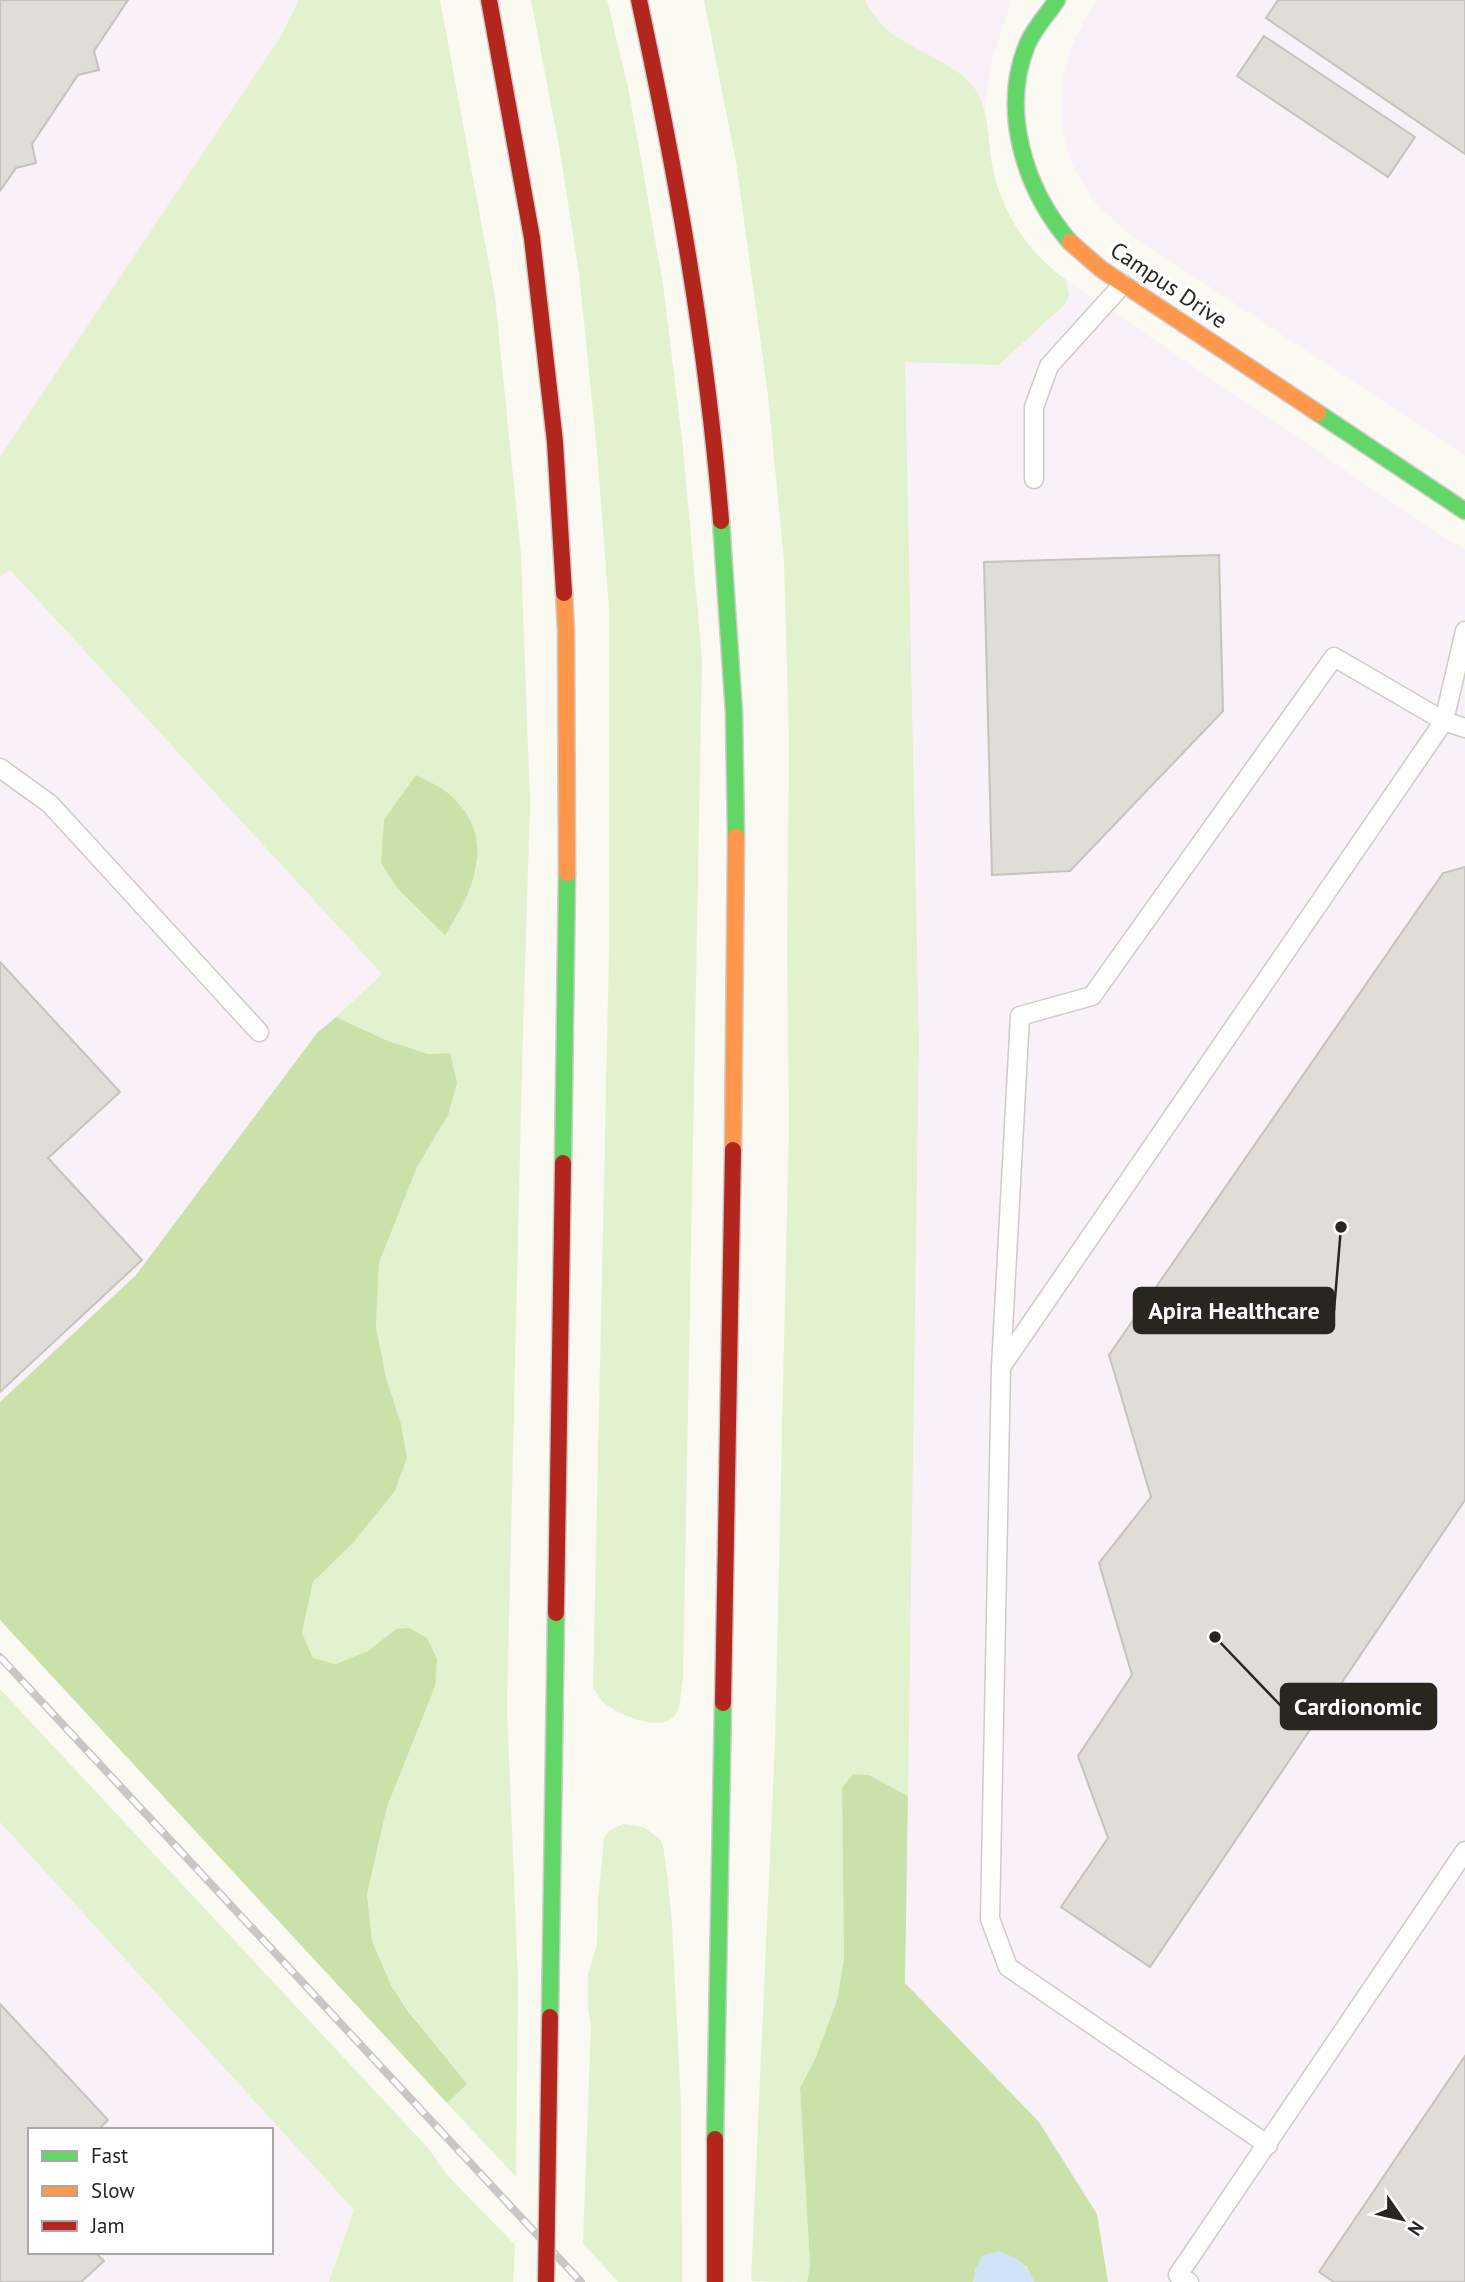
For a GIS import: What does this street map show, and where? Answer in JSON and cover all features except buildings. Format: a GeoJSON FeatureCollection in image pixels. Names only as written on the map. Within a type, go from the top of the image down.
{"type":"FeatureCollection","features":[{"type":"Feature","properties":{"kind":"main road"},"geometry":{"type":"LineString","coordinates":[[489,0],[532,238],[555,442],[566,631],[567,859],[546,2282]]}},
{"type":"Feature","properties":{"kind":"main road"},"geometry":{"type":"LineString","coordinates":[[639,0],[661,95],[694,281],[720,500],[733,690],[736,908],[715,2282]]}},
{"type":"Feature","properties":{"kind":"main road","name":"Campus Drive"},"geometry":{"type":"LineString","coordinates":[[1057,0],[1025,47],[1019,73],[1016,118],[1024,162],[1041,202],[1067,239],[1101,269],[1465,511]]}},
{"type":"Feature","properties":{"kind":"lane"},"geometry":{"type":"LineString","coordinates":[[1034,480],[1034,407],[1049,366],[1123,284]]}},
{"type":"Feature","properties":{"kind":"lane"},"geometry":{"type":"LineString","coordinates":[[1002,1367],[1444,721],[1465,631]]}},
{"type":"Feature","properties":{"kind":"lane"},"geometry":{"type":"LineString","coordinates":[[1268,2145],[1008,1967],[990,1919],[1002,1367],[1020,1016],[1092,996],[1334,657],[1444,721],[1465,728]]}},
{"type":"Feature","properties":{"kind":"lane"},"geometry":{"type":"LineString","coordinates":[[0,768],[50,804],[259,1032]]}},
{"type":"Feature","properties":{"kind":"lane"},"geometry":{"type":"LineString","coordinates":[[1189,2282],[1178,2275],[1465,1851]]}},
{"type":"Feature","properties":{"kind":"shaded area"},"geometry":{"type":"Polygon","coordinates":[[[0,0],[297,0],[281,36],[0,457],[0,0]]]}},
{"type":"Feature","properties":{"kind":"shaded area"},"geometry":{"type":"Polygon","coordinates":[[[865,0],[1012,0],[991,64],[985,111],[975,89],[888,30],[865,0]]]}},
{"type":"Feature","properties":{"kind":"shaded area"},"geometry":{"type":"Polygon","coordinates":[[[1098,0],[1465,0],[1465,456],[1127,232],[1095,203],[1071,162],[1061,126],[1062,81],[1071,48],[1098,0]]]}},
{"type":"Feature","properties":{"kind":"shaded area"},"geometry":{"type":"Polygon","coordinates":[[[1065,279],[1443,537],[1465,549],[1465,2282],[1108,2282],[1097,2214],[1039,2122],[905,1983],[919,1041],[905,361],[999,365],[1069,294],[1065,279]]]}},
{"type":"Feature","properties":{"kind":"shaded area"},"geometry":{"type":"Polygon","coordinates":[[[9,570],[383,974],[317,1033],[136,1275],[0,1402],[0,577],[9,570]]]}},
{"type":"Feature","properties":{"kind":"shaded area"},"geometry":{"type":"Polygon","coordinates":[[[0,1822],[355,2210],[329,2282],[0,2282],[0,1822]]]}},
{"type":"Feature","properties":{"kind":"green space"},"geometry":{"type":"Polygon","coordinates":[[[297,0],[440,0],[495,297],[521,555],[530,803],[507,1707],[518,1979],[516,2177],[447,2103],[466,2084],[391,1985],[372,1941],[367,1894],[387,1807],[410,1747],[396,1629],[368,1651],[336,1664],[313,1658],[302,1633],[313,1582],[353,1543],[395,1491],[407,1458],[376,1327],[379,1263],[417,1167],[448,1115],[450,1053],[428,1054],[388,1041],[336,1017],[382,974],[10,570],[0,577],[0,457],[281,36],[297,0]],[[479,860],[398,889],[445,934],[461,908],[479,860]]]}},
{"type":"Feature","properties":{"kind":"green space"},"geometry":{"type":"Polygon","coordinates":[[[531,0],[607,0],[629,92],[663,284],[683,448],[702,659],[683,1679],[677,1712],[671,1719],[662,1722],[640,1720],[618,1712],[602,1701],[593,1687],[609,952],[609,608],[579,273],[559,146],[531,0]]]}},
{"type":"Feature","properties":{"kind":"green space"},"geometry":{"type":"Polygon","coordinates":[[[704,0],[865,0],[888,30],[948,65],[969,81],[976,90],[986,117],[996,181],[1009,214],[1039,257],[1065,279],[1069,294],[1065,304],[999,365],[905,362],[919,1041],[908,1796],[869,1775],[842,1788],[844,1959],[837,2000],[815,2059],[800,2088],[810,2266],[807,2282],[751,2281],[775,1743],[789,1122],[789,742],[784,561],[768,395],[736,162],[704,0]]]}},
{"type":"Feature","properties":{"kind":"green space"},"geometry":{"type":"Polygon","coordinates":[[[416,775],[449,794],[464,811],[473,828],[477,845],[477,863],[472,882],[445,935],[398,889],[381,863],[384,820],[416,775]]]}},
{"type":"Feature","properties":{"kind":"green space"},"geometry":{"type":"Polygon","coordinates":[[[336,1017],[388,1041],[428,1054],[450,1053],[457,1083],[448,1115],[417,1167],[379,1263],[376,1327],[407,1458],[395,1491],[353,1543],[313,1582],[302,1633],[313,1658],[336,1664],[368,1651],[396,1629],[409,1628],[427,1638],[437,1659],[435,1686],[387,1807],[367,1894],[372,1941],[391,1985],[407,2010],[467,2084],[447,2103],[0,1620],[0,1402],[136,1275],[317,1033],[336,1017]]]}},
{"type":"Feature","properties":{"kind":"green space"},"geometry":{"type":"Polygon","coordinates":[[[0,1689],[428,2148],[446,2174],[515,2245],[513,2282],[329,2282],[354,2210],[0,1822],[0,1689]]]}},
{"type":"Feature","properties":{"kind":"green space"},"geometry":{"type":"Polygon","coordinates":[[[853,1774],[869,1775],[908,1796],[905,1983],[1039,2122],[1097,2214],[1108,2282],[1034,2282],[1026,2266],[976,2268],[973,2282],[807,2282],[810,2266],[800,2088],[815,2059],[837,2000],[844,1959],[842,1788],[853,1774]]]}},
{"type":"Feature","properties":{"kind":"green space"},"geometry":{"type":"Polygon","coordinates":[[[623,1824],[643,1827],[659,1838],[663,1845],[668,1882],[681,2103],[682,2282],[618,2282],[583,2243],[591,2025],[588,1975],[597,1944],[604,1839],[609,1831],[623,1824]]]}},
{"type":"Feature","properties":{"kind":"water"},"geometry":{"type":"Polygon","coordinates":[[[999,2251],[1021,2262],[1034,2282],[973,2282],[983,2255],[999,2251]]]}},
{"type":"Feature","properties":{"kind":"railway"},"geometry":{"type":"LineString","coordinates":[[0,1657],[581,2282]]}},
{"type":"Feature","properties":{"kind":"traffic: fast"},"geometry":{"type":"LineString","coordinates":[[1057,0],[1027,45],[1019,70],[1017,123],[1021,149],[1040,199],[1070,242]]}},
{"type":"Feature","properties":{"kind":"traffic: fast"},"geometry":{"type":"LineString","coordinates":[[1318,413],[1465,511]]}},
{"type":"Feature","properties":{"kind":"traffic: fast"},"geometry":{"type":"LineString","coordinates":[[721,521],[734,713],[736,837]]}},
{"type":"Feature","properties":{"kind":"traffic: fast"},"geometry":{"type":"LineString","coordinates":[[563,1163],[567,873]]}},
{"type":"Feature","properties":{"kind":"traffic: fast"},"geometry":{"type":"LineString","coordinates":[[550,2017],[556,1613]]}},
{"type":"Feature","properties":{"kind":"traffic: fast"},"geometry":{"type":"LineString","coordinates":[[715,2139],[723,1703]]}},
{"type":"Feature","properties":{"kind":"traffic: slow"},"geometry":{"type":"LineString","coordinates":[[1070,242],[1101,269],[1318,413]]}},
{"type":"Feature","properties":{"kind":"traffic: slow"},"geometry":{"type":"LineString","coordinates":[[564,593],[567,873]]}},
{"type":"Feature","properties":{"kind":"traffic: slow"},"geometry":{"type":"LineString","coordinates":[[733,1150],[736,837]]}},
{"type":"Feature","properties":{"kind":"traffic: jam"},"geometry":{"type":"LineString","coordinates":[[489,0],[532,238],[555,442],[564,593]]}},
{"type":"Feature","properties":{"kind":"traffic: jam"},"geometry":{"type":"LineString","coordinates":[[639,0],[689,259],[721,521]]}},
{"type":"Feature","properties":{"kind":"traffic: jam"},"geometry":{"type":"LineString","coordinates":[[723,1703],[733,1150]]}},
{"type":"Feature","properties":{"kind":"traffic: jam"},"geometry":{"type":"LineString","coordinates":[[556,1613],[563,1163]]}},
{"type":"Feature","properties":{"kind":"traffic: jam"},"geometry":{"type":"LineString","coordinates":[[546,2282],[550,2017]]}},
{"type":"Feature","properties":{"kind":"traffic: jam"},"geometry":{"type":"LineString","coordinates":[[715,2139],[715,2282]]}},
{"type":"Feature","properties":{"kind":"place","name":"Apira Healthcare"},"geometry":{"type":"Point","coordinates":[1341,1227]}},
{"type":"Feature","properties":{"kind":"place","name":"Cardionomic"},"geometry":{"type":"Point","coordinates":[1215,1637]}}]}
